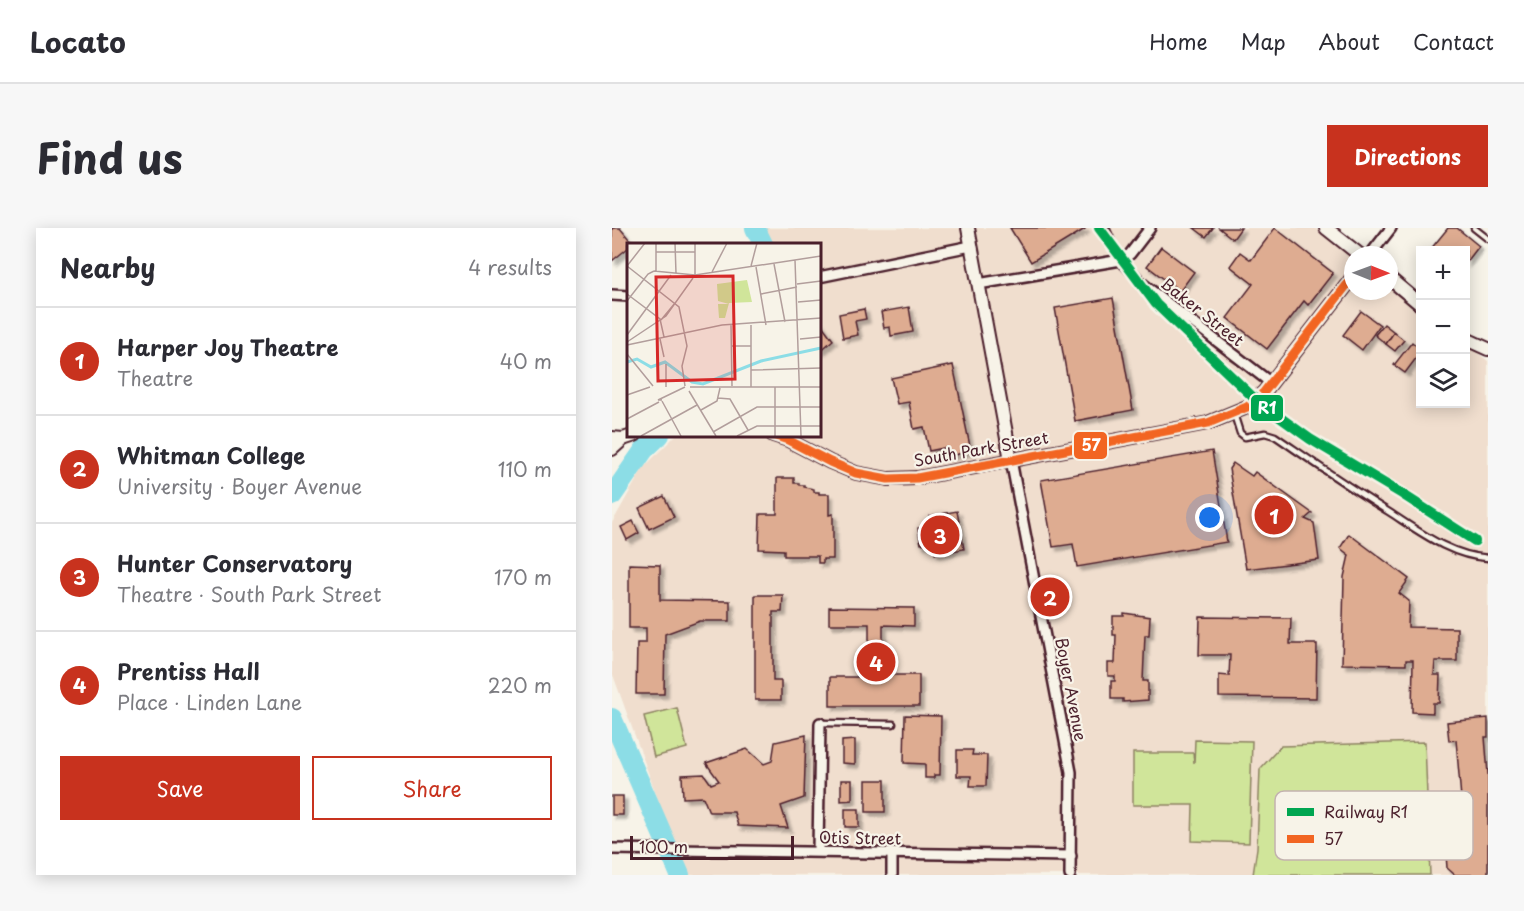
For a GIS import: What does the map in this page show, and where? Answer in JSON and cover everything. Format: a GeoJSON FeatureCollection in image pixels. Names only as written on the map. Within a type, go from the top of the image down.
{"type":"FeatureCollection","features":[{"type":"Feature","properties":{"kind":"street","name":"Boyer Avenue"},"geometry":{"type":"LineString","coordinates":[[968,228],[1071,772],[1070,875]]}},
{"type":"Feature","properties":{"kind":"street"},"geometry":{"type":"LineString","coordinates":[[978,284],[1121,260],[1130,254],[1150,228]]}},
{"type":"Feature","properties":{"kind":"street"},"geometry":{"type":"LineString","coordinates":[[1326,228],[1349,246]]}},
{"type":"Feature","properties":{"kind":"street"},"geometry":{"type":"LineString","coordinates":[[1377,246],[1391,228]]}},
{"type":"Feature","properties":{"kind":"street"},"geometry":{"type":"LineString","coordinates":[[820,277],[972,246]]}},
{"type":"Feature","properties":{"kind":"street","name":"Baker Street"},"geometry":{"type":"LineString","coordinates":[[1121,260],[1143,284],[1271,383]]}},
{"type":"Feature","properties":{"kind":"street"},"geometry":{"type":"LineString","coordinates":[[1398,286],[1416,301]]}},
{"type":"Feature","properties":{"kind":"street","name":"South Park Street"},"geometry":{"type":"LineString","coordinates":[[776,436],[843,468],[888,479],[916,478],[1208,423],[1234,414],[1256,400],[1344,289]]}},
{"type":"Feature","properties":{"kind":"street"},"geometry":{"type":"LineString","coordinates":[[1470,341],[1488,349]]}},
{"type":"Feature","properties":{"kind":"street"},"geometry":{"type":"LineString","coordinates":[[612,449],[624,437]]}},
{"type":"Feature","properties":{"kind":"street"},"geometry":{"type":"LineString","coordinates":[[818,851],[820,723]]}},
{"type":"Feature","properties":{"kind":"street","name":"Otis Street"},"geometry":{"type":"LineString","coordinates":[[612,849],[1071,856]]}},
{"type":"Feature","properties":{"kind":"street"},"geometry":{"type":"LineString","coordinates":[[892,853],[892,875]]}},
{"type":"Feature","properties":{"kind":"lane"},"geometry":{"type":"LineString","coordinates":[[1106,228],[1121,260]]}},
{"type":"Feature","properties":{"kind":"lane"},"geometry":{"type":"LineString","coordinates":[[1474,228],[1488,238]]}},
{"type":"Feature","properties":{"kind":"lane"},"geometry":{"type":"LineString","coordinates":[[1234,414],[1240,433],[1245,437],[1265,433],[1275,436],[1356,492],[1436,541],[1468,556],[1488,558]]}},
{"type":"Feature","properties":{"kind":"lane"},"geometry":{"type":"LineString","coordinates":[[820,723],[893,724]]}},
{"type":"Feature","properties":{"kind":"shaded area"},"geometry":{"type":"Polygon","coordinates":[[[763,228],[1315,228],[1344,250],[1344,300],[1398,300],[1398,292],[1416,306],[1416,408],[1470,408],[1470,347],[1488,361],[1488,875],[685,875],[612,672],[612,523],[643,468],[675,436],[820,436],[820,243],[770,243],[763,228]]]}},
{"type":"Feature","properties":{"kind":"green space"},"geometry":{"type":"Polygon","coordinates":[[[677,708],[687,748],[654,757],[644,716],[677,708]]]}},
{"type":"Feature","properties":{"kind":"green space"},"geometry":{"type":"Polygon","coordinates":[[[1195,740],[1252,741],[1249,843],[1192,841],[1193,805],[1133,805],[1133,753],[1193,753],[1194,763],[1195,740]]]}},
{"type":"Feature","properties":{"kind":"green space"},"geometry":{"type":"Polygon","coordinates":[[[1425,742],[1427,791],[1275,791],[1275,860],[1429,860],[1430,875],[1253,875],[1257,848],[1260,769],[1281,746],[1425,742]]]}},
{"type":"Feature","properties":{"kind":"building"},"geometry":{"type":"Polygon","coordinates":[[[612,228],[620,228],[632,243],[627,243],[627,249],[612,261],[612,228]]]}},
{"type":"Feature","properties":{"kind":"building"},"geometry":{"type":"Polygon","coordinates":[[[1010,228],[1085,228],[1085,229],[1031,262],[1010,228]]]}},
{"type":"Feature","properties":{"kind":"building"},"geometry":{"type":"Polygon","coordinates":[[[1194,228],[1213,228],[1206,237],[1194,228]]]}},
{"type":"Feature","properties":{"kind":"building"},"geometry":{"type":"Polygon","coordinates":[[[1219,228],[1241,228],[1233,239],[1219,228]]]}},
{"type":"Feature","properties":{"kind":"building"},"geometry":{"type":"Polygon","coordinates":[[[1275,228],[1333,273],[1308,305],[1304,301],[1267,349],[1227,318],[1253,284],[1230,266],[1240,252],[1251,260],[1275,228]]]}},
{"type":"Feature","properties":{"kind":"building"},"geometry":{"type":"Polygon","coordinates":[[[1448,228],[1457,228],[1479,246],[1470,258],[1470,246],[1433,246],[1448,228]]]}},
{"type":"Feature","properties":{"kind":"building"},"geometry":{"type":"Polygon","coordinates":[[[1161,247],[1194,272],[1180,291],[1147,266],[1161,247]]]}},
{"type":"Feature","properties":{"kind":"building"},"geometry":{"type":"Polygon","coordinates":[[[1113,298],[1133,410],[1075,421],[1055,308],[1113,298]]]}},
{"type":"Feature","properties":{"kind":"building"},"geometry":{"type":"Polygon","coordinates":[[[909,307],[913,332],[891,336],[890,327],[884,328],[881,312],[909,307]]]}},
{"type":"Feature","properties":{"kind":"building"},"geometry":{"type":"Polygon","coordinates":[[[864,309],[866,319],[855,321],[858,335],[843,338],[839,314],[864,309]]]}},
{"type":"Feature","properties":{"kind":"building"},"geometry":{"type":"Polygon","coordinates":[[[1361,311],[1380,325],[1362,350],[1343,335],[1361,311]]]}},
{"type":"Feature","properties":{"kind":"building"},"geometry":{"type":"Polygon","coordinates":[[[820,322],[833,340],[820,351],[820,322]]]}},
{"type":"Feature","properties":{"kind":"building"},"geometry":{"type":"Polygon","coordinates":[[[1384,324],[1394,332],[1386,344],[1375,335],[1384,324]]]}},
{"type":"Feature","properties":{"kind":"building"},"geometry":{"type":"Polygon","coordinates":[[[1394,332],[1404,340],[1395,351],[1386,344],[1394,332]]]}},
{"type":"Feature","properties":{"kind":"building"},"geometry":{"type":"Polygon","coordinates":[[[1412,342],[1416,346],[1416,358],[1405,373],[1394,365],[1412,342]]]}},
{"type":"Feature","properties":{"kind":"building"},"geometry":{"type":"Polygon","coordinates":[[[953,365],[971,451],[946,457],[944,448],[929,451],[924,427],[914,429],[909,402],[897,404],[891,378],[953,365]]]}},
{"type":"Feature","properties":{"kind":"building"},"geometry":{"type":"Polygon","coordinates":[[[1212,451],[1227,542],[1077,567],[1073,544],[1053,547],[1041,480],[1212,451]]]}},
{"type":"Feature","properties":{"kind":"building"},"geometry":{"type":"Polygon","coordinates":[[[1233,463],[1252,476],[1255,472],[1312,513],[1305,519],[1314,523],[1319,560],[1246,569],[1229,469],[1233,463]]]}},
{"type":"Feature","properties":{"kind":"building"},"geometry":{"type":"Polygon","coordinates":[[[777,478],[794,478],[794,483],[814,489],[814,492],[819,492],[819,494],[829,494],[829,515],[833,514],[833,559],[823,559],[823,563],[818,563],[818,556],[784,556],[784,550],[759,549],[760,514],[777,514],[777,478]]]}},
{"type":"Feature","properties":{"kind":"building"},"geometry":{"type":"Polygon","coordinates":[[[664,496],[674,517],[649,529],[639,508],[664,496]]]}},
{"type":"Feature","properties":{"kind":"building"},"geometry":{"type":"Polygon","coordinates":[[[957,511],[964,549],[935,554],[933,542],[921,544],[918,528],[930,526],[929,516],[957,511]]]}},
{"type":"Feature","properties":{"kind":"building"},"geometry":{"type":"Polygon","coordinates":[[[633,521],[639,533],[627,540],[621,527],[633,521]]]}},
{"type":"Feature","properties":{"kind":"building"},"geometry":{"type":"Polygon","coordinates":[[[1349,534],[1409,579],[1399,593],[1409,601],[1408,627],[1457,628],[1457,661],[1435,661],[1434,675],[1440,675],[1439,703],[1433,703],[1433,713],[1412,712],[1413,660],[1406,660],[1406,665],[1342,664],[1344,577],[1349,555],[1340,548],[1349,534]]]}},
{"type":"Feature","properties":{"kind":"building"},"geometry":{"type":"Polygon","coordinates":[[[629,564],[660,565],[660,600],[730,601],[730,621],[700,621],[665,634],[664,694],[636,694],[637,643],[646,643],[646,628],[629,628],[629,564]]]}},
{"type":"Feature","properties":{"kind":"building"},"geometry":{"type":"Polygon","coordinates":[[[755,595],[783,595],[782,612],[773,612],[773,681],[781,681],[781,700],[755,700],[755,595]]]}},
{"type":"Feature","properties":{"kind":"building"},"geometry":{"type":"Polygon","coordinates":[[[829,607],[914,608],[914,626],[883,625],[883,675],[919,675],[919,706],[830,706],[830,677],[869,677],[869,624],[829,624],[829,607]]]}},
{"type":"Feature","properties":{"kind":"building"},"geometry":{"type":"Polygon","coordinates":[[[1124,613],[1150,617],[1149,635],[1145,635],[1143,681],[1148,681],[1148,700],[1123,702],[1123,699],[1111,699],[1111,681],[1115,681],[1115,676],[1108,676],[1108,663],[1115,663],[1116,635],[1113,635],[1113,616],[1124,616],[1124,613]]]}},
{"type":"Feature","properties":{"kind":"building"},"geometry":{"type":"Polygon","coordinates":[[[1200,617],[1291,618],[1290,644],[1317,644],[1316,698],[1219,697],[1219,675],[1229,676],[1230,655],[1199,655],[1200,617]]]}},
{"type":"Feature","properties":{"kind":"building"},"geometry":{"type":"Polygon","coordinates":[[[905,715],[941,716],[940,775],[925,778],[925,764],[904,763],[905,715]]]}},
{"type":"Feature","properties":{"kind":"building"},"geometry":{"type":"Polygon","coordinates":[[[1488,718],[1488,737],[1485,737],[1488,774],[1488,875],[1455,875],[1447,868],[1446,860],[1473,860],[1473,791],[1460,791],[1456,740],[1449,741],[1447,722],[1488,718]]]}},
{"type":"Feature","properties":{"kind":"building"},"geometry":{"type":"Polygon","coordinates":[[[806,735],[804,798],[781,806],[788,828],[738,826],[734,812],[709,812],[703,797],[683,798],[682,775],[704,774],[711,784],[719,781],[706,763],[747,749],[764,764],[772,761],[775,742],[806,735]]]}},
{"type":"Feature","properties":{"kind":"building"},"geometry":{"type":"Polygon","coordinates":[[[855,740],[855,764],[842,763],[842,741],[855,740]]]}},
{"type":"Feature","properties":{"kind":"building"},"geometry":{"type":"Polygon","coordinates":[[[957,750],[973,750],[972,755],[987,755],[986,786],[970,786],[971,776],[957,776],[957,750]]]}},
{"type":"Feature","properties":{"kind":"building"},"geometry":{"type":"Polygon","coordinates":[[[841,780],[852,780],[852,800],[841,801],[841,780]]]}},
{"type":"Feature","properties":{"kind":"building"},"geometry":{"type":"Polygon","coordinates":[[[866,780],[885,780],[885,812],[866,812],[866,780]]]}},
{"type":"Feature","properties":{"kind":"building"},"geometry":{"type":"Polygon","coordinates":[[[612,796],[623,796],[623,815],[612,815],[612,796]]]}},
{"type":"Feature","properties":{"kind":"building"},"geometry":{"type":"Polygon","coordinates":[[[845,809],[859,809],[859,827],[845,827],[845,809]]]}},
{"type":"Feature","properties":{"kind":"waterway"},"geometry":{"type":"LineString","coordinates":[[755,228],[762,243]]}},
{"type":"Feature","properties":{"kind":"waterway"},"geometry":{"type":"LineString","coordinates":[[612,496],[644,450],[659,436]]}},
{"type":"Feature","properties":{"kind":"waterway"},"geometry":{"type":"LineString","coordinates":[[612,718],[680,875]]}},
{"type":"Feature","properties":{"kind":"rail line","name":"R1"},"geometry":{"type":"LineString","coordinates":[[1099,228],[1156,304],[1256,400],[1310,439],[1475,541]]}},
{"type":"Feature","properties":{"kind":"transit line","name":"57"},"geometry":{"type":"LineString","coordinates":[[776,436],[856,473],[888,479],[917,478],[1208,423],[1247,407],[1264,392],[1344,289]]}},
{"type":"Feature","properties":{"kind":"place","name":"Harper Joy Theatre"},"geometry":{"type":"Point","coordinates":[1274,515]}},
{"type":"Feature","properties":{"kind":"place","name":"Hunter Conservatory"},"geometry":{"type":"Point","coordinates":[940,535]}},
{"type":"Feature","properties":{"kind":"place","name":"Whitman College"},"geometry":{"type":"Point","coordinates":[1050,597]}},
{"type":"Feature","properties":{"kind":"place","name":"Prentiss Hall"},"geometry":{"type":"Point","coordinates":[876,662]}}]}
